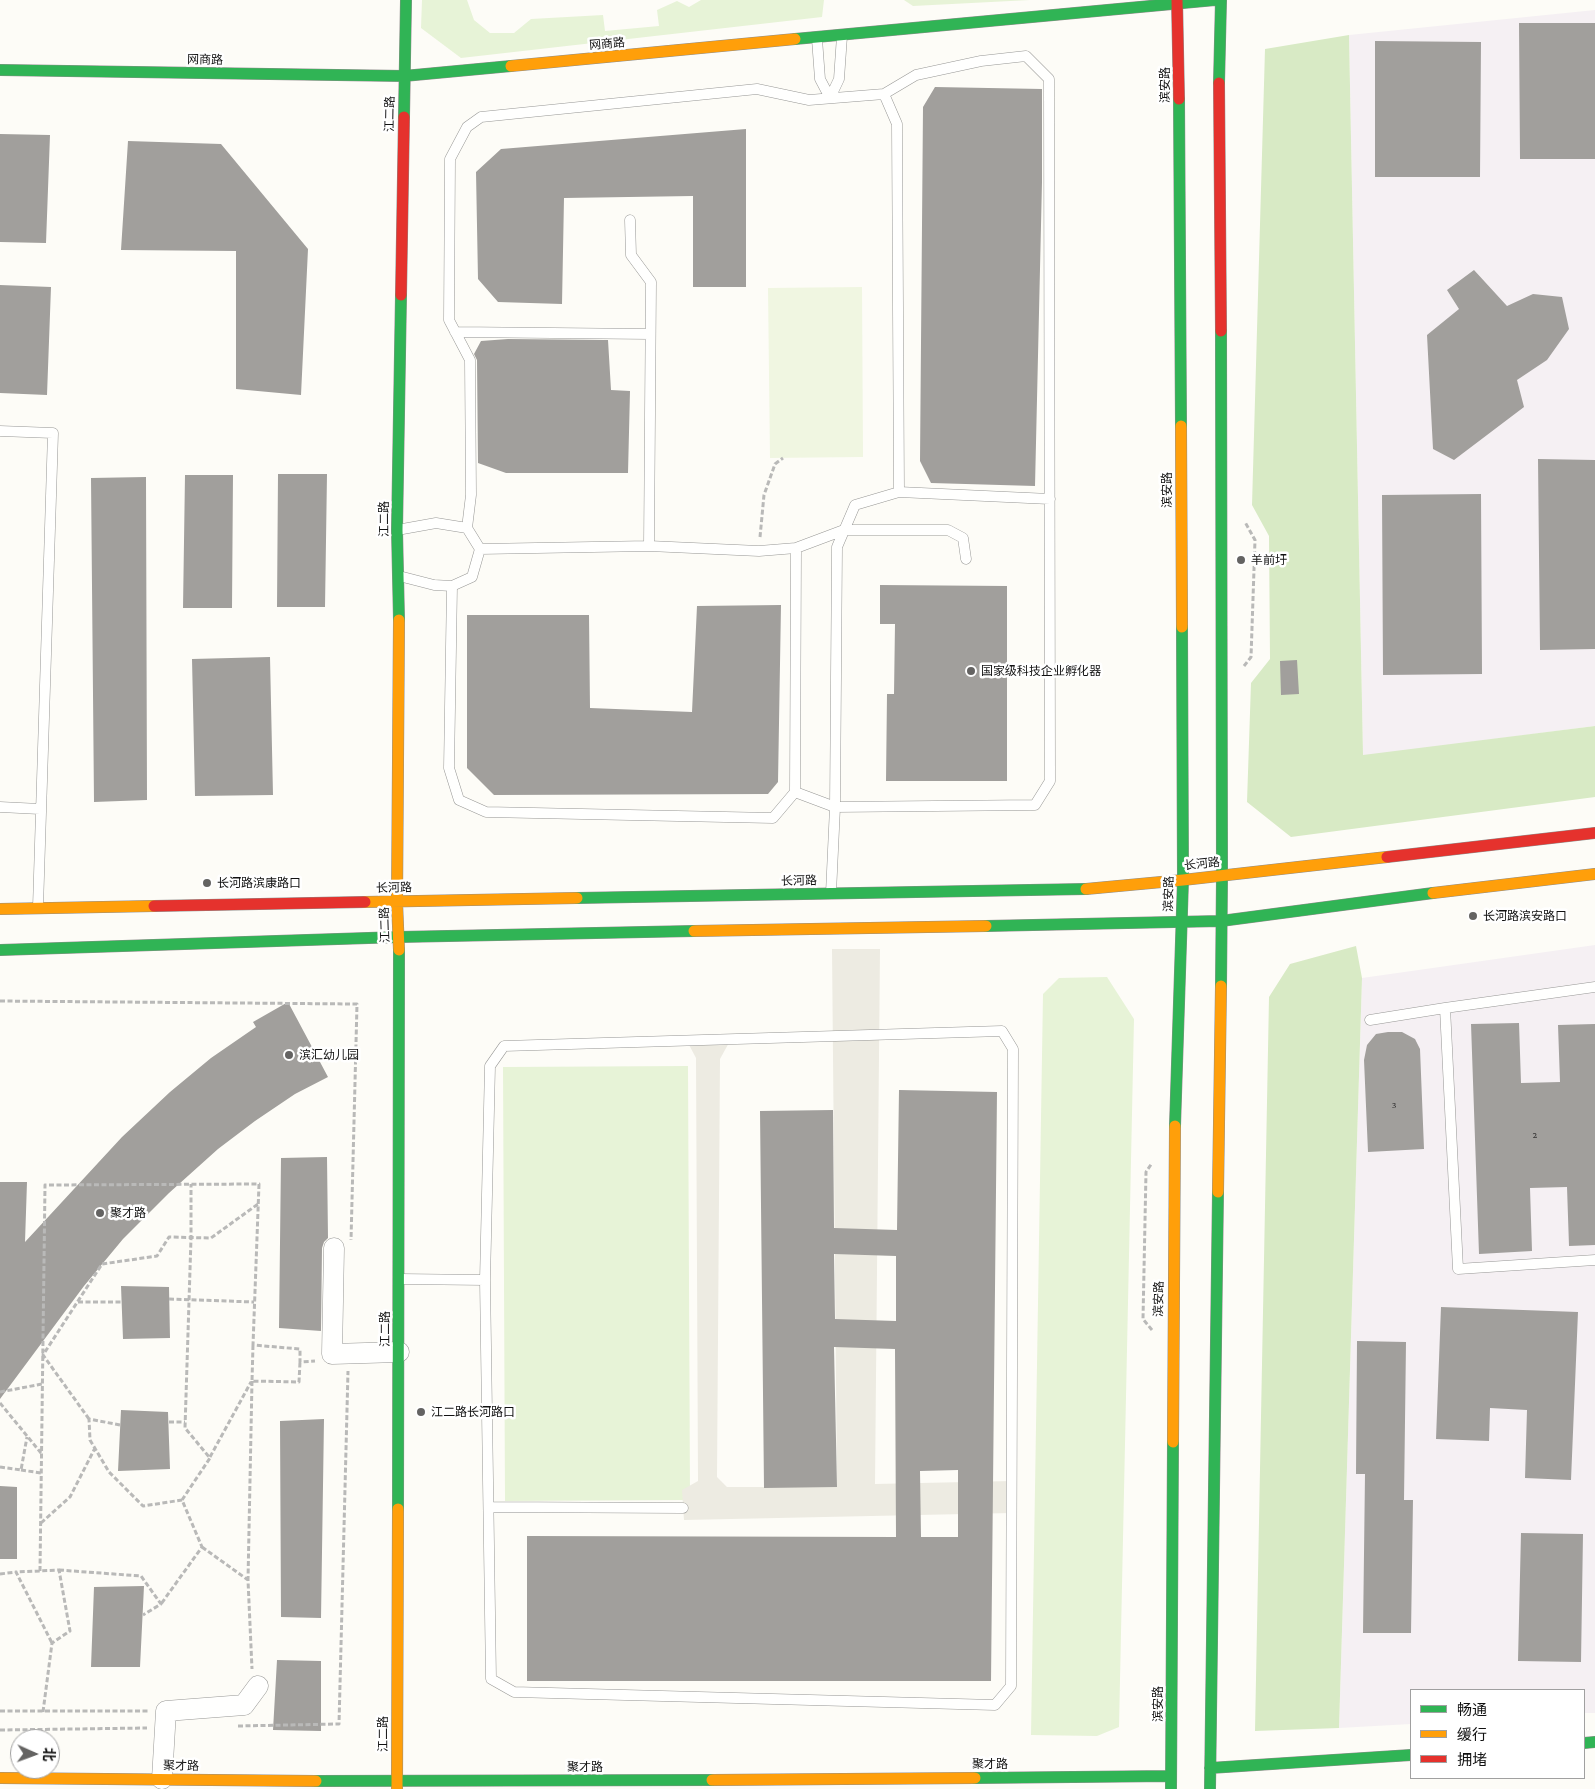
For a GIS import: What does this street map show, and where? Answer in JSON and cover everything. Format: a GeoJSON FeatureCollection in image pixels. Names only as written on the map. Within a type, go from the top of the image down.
{"type":"FeatureCollection","features":[{"type":"Feature","properties":{"kind":"main road","name":"江二路"},"geometry":{"type":"LineString","coordinates":[[397,1785],[400,937],[397,902],[397,530],[406,0]]}},
{"type":"Feature","properties":{"kind":"main road","name":"网商路"},"geometry":{"type":"LineString","coordinates":[[0,70],[404,76],[817,38],[1177,2],[1215,0]]}},
{"type":"Feature","properties":{"kind":"main road"},"geometry":{"type":"LineString","coordinates":[[1210,1789],[1222,876],[1221,0]]}},
{"type":"Feature","properties":{"kind":"main road","name":"滨安路"},"geometry":{"type":"LineString","coordinates":[[1171,1789],[1175,1130],[1183,923],[1179,60],[1177,2]]}},
{"type":"Feature","properties":{"kind":"main road","name":"长河路"},"geometry":{"type":"LineString","coordinates":[[0,909],[1086,889],[1222,876],[1595,833]]}},
{"type":"Feature","properties":{"kind":"main road"},"geometry":{"type":"LineString","coordinates":[[0,950],[400,937],[1183,923],[1221,921],[1352,903],[1595,874]]}},
{"type":"Feature","properties":{"kind":"main road"},"geometry":{"type":"LineString","coordinates":[[1210,1768],[1410,1754]]}},
{"type":"Feature","properties":{"kind":"main road","name":"聚才路"},"geometry":{"type":"LineString","coordinates":[[0,1778],[66,1784],[162,1779],[397,1785],[1171,1776]]}},
{"type":"Feature","properties":{"kind":"street"},"geometry":{"type":"LineString","coordinates":[[343,1244],[332,1354],[398,1352]]}},
{"type":"Feature","properties":{"kind":"street"},"geometry":{"type":"LineString","coordinates":[[162,1779],[166,1711],[244,1705],[256,1678]]}},
{"type":"Feature","properties":{"kind":"lane"},"geometry":{"type":"LineString","coordinates":[[830,98],[839,79],[842,35]]}},
{"type":"Feature","properties":{"kind":"lane"},"geometry":{"type":"LineString","coordinates":[[817,38],[820,78],[830,98]]}},
{"type":"Feature","properties":{"kind":"lane"},"geometry":{"type":"LineString","coordinates":[[398,576],[434,585],[452,586],[472,577],[480,549],[467,528],[470,494],[470,360],[449,320],[450,159],[466,127],[481,117],[757,89],[809,100],[884,94],[916,75],[981,61],[1026,56],[1049,79],[1050,781],[1035,805],[835,807],[795,792]]}},
{"type":"Feature","properties":{"kind":"lane"},"geometry":{"type":"LineString","coordinates":[[884,94],[897,124],[899,492]]}},
{"type":"Feature","properties":{"kind":"lane"},"geometry":{"type":"LineString","coordinates":[[630,220],[631,255],[651,282],[649,546]]}},
{"type":"Feature","properties":{"kind":"lane"},"geometry":{"type":"LineString","coordinates":[[455,332],[650,334]]}},
{"type":"Feature","properties":{"kind":"lane"},"geometry":{"type":"LineString","coordinates":[[0,431],[52,433],[38,908]]}},
{"type":"Feature","properties":{"kind":"lane"},"geometry":{"type":"LineString","coordinates":[[831,894],[835,807],[837,547],[855,505],[899,492],[1050,499]]}},
{"type":"Feature","properties":{"kind":"lane"},"geometry":{"type":"LineString","coordinates":[[397,530],[436,523],[467,528]]}},
{"type":"Feature","properties":{"kind":"lane"},"geometry":{"type":"LineString","coordinates":[[480,549],[649,546],[759,550],[796,548],[844,530],[948,530],[963,538],[966,559]]}},
{"type":"Feature","properties":{"kind":"lane"},"geometry":{"type":"LineString","coordinates":[[452,586],[449,768],[459,800],[486,812],[773,818],[795,792],[796,548]]}},
{"type":"Feature","properties":{"kind":"lane"},"geometry":{"type":"LineString","coordinates":[[0,807],[40,809]]}},
{"type":"Feature","properties":{"kind":"lane"},"geometry":{"type":"LineString","coordinates":[[1370,1020],[1595,987]]}},
{"type":"Feature","properties":{"kind":"lane"},"geometry":{"type":"LineString","coordinates":[[1445,1008],[1458,1269],[1595,1260]]}},
{"type":"Feature","properties":{"kind":"lane"},"geometry":{"type":"LineString","coordinates":[[1002,1031],[1013,1049],[1011,1686],[995,1705],[514,1692],[491,1679],[485,1280],[490,1066],[504,1046],[1002,1031]]}},
{"type":"Feature","properties":{"kind":"lane"},"geometry":{"type":"LineString","coordinates":[[399,1279],[485,1280]]}},
{"type":"Feature","properties":{"kind":"lane"},"geometry":{"type":"LineString","coordinates":[[489,1507],[683,1508]]}},
{"type":"Feature","properties":{"kind":"path"},"geometry":{"type":"LineString","coordinates":[[759,550],[764,495],[774,464],[784,458]]}},
{"type":"Feature","properties":{"kind":"path"},"geometry":{"type":"LineString","coordinates":[[0,1001],[358,1004],[343,1244]]}},
{"type":"Feature","properties":{"kind":"path"},"geometry":{"type":"LineString","coordinates":[[191,1184],[185,1428],[210,1458]]}},
{"type":"Feature","properties":{"kind":"path"},"geometry":{"type":"LineString","coordinates":[[40,1571],[46,1185],[259,1184],[254,1302],[248,1580],[256,1678]]}},
{"type":"Feature","properties":{"kind":"path"},"geometry":{"type":"LineString","coordinates":[[43,1355],[102,1264],[157,1256],[169,1237],[211,1238],[258,1203]]}},
{"type":"Feature","properties":{"kind":"path"},"geometry":{"type":"LineString","coordinates":[[169,1299],[254,1302]]}},
{"type":"Feature","properties":{"kind":"path"},"geometry":{"type":"LineString","coordinates":[[78,1302],[122,1302]]}},
{"type":"Feature","properties":{"kind":"path"},"geometry":{"type":"LineString","coordinates":[[252,1381],[299,1382],[300,1362],[300,1349],[253,1346]]}},
{"type":"Feature","properties":{"kind":"path"},"geometry":{"type":"LineString","coordinates":[[43,1355],[89,1419],[90,1440],[109,1472],[143,1506],[182,1500],[210,1458],[252,1381]]}},
{"type":"Feature","properties":{"kind":"path"},"geometry":{"type":"LineString","coordinates":[[300,1362],[319,1361]]}},
{"type":"Feature","properties":{"kind":"path"},"geometry":{"type":"LineString","coordinates":[[229,1726],[339,1724],[348,1369]]}},
{"type":"Feature","properties":{"kind":"path"},"geometry":{"type":"LineString","coordinates":[[0,1392],[42,1384]]}},
{"type":"Feature","properties":{"kind":"path"},"geometry":{"type":"LineString","coordinates":[[0,1403],[42,1454]]}},
{"type":"Feature","properties":{"kind":"path"},"geometry":{"type":"LineString","coordinates":[[89,1419],[120,1425]]}},
{"type":"Feature","properties":{"kind":"path"},"geometry":{"type":"LineString","coordinates":[[168,1422],[185,1422]]}},
{"type":"Feature","properties":{"kind":"path"},"geometry":{"type":"LineString","coordinates":[[21,1470],[27,1436]]}},
{"type":"Feature","properties":{"kind":"path"},"geometry":{"type":"LineString","coordinates":[[40,1524],[70,1497],[95,1448]]}},
{"type":"Feature","properties":{"kind":"path"},"geometry":{"type":"LineString","coordinates":[[0,1467],[41,1473]]}},
{"type":"Feature","properties":{"kind":"path"},"geometry":{"type":"LineString","coordinates":[[182,1500],[202,1546],[248,1580]]}},
{"type":"Feature","properties":{"kind":"path"},"geometry":{"type":"LineString","coordinates":[[143,1615],[161,1604],[202,1546]]}},
{"type":"Feature","properties":{"kind":"path"},"geometry":{"type":"LineString","coordinates":[[0,1574],[59,1570],[141,1576],[161,1604]]}},
{"type":"Feature","properties":{"kind":"path"},"geometry":{"type":"LineString","coordinates":[[52,1643],[70,1631],[59,1570]]}},
{"type":"Feature","properties":{"kind":"path"},"geometry":{"type":"LineString","coordinates":[[16,1572],[52,1643],[43,1712]]}},
{"type":"Feature","properties":{"kind":"path"},"geometry":{"type":"LineString","coordinates":[[0,1710],[43,1712],[166,1711]]}},
{"type":"Feature","properties":{"kind":"path"},"geometry":{"type":"LineString","coordinates":[[0,1730],[149,1728]]}},
{"type":"Feature","properties":{"kind":"shaded area"},"geometry":{"type":"Polygon","coordinates":[[[1595,10],[1595,726],[1363,756],[1349,35],[1595,10]]]}},
{"type":"Feature","properties":{"kind":"shaded area"},"geometry":{"type":"Polygon","coordinates":[[[1595,945],[1595,1713],[1585,1713],[1585,1689],[1410,1689],[1410,1724],[1339,1728],[1362,978],[1595,945]]]}},
{"type":"Feature","properties":{"kind":"shaded area"},"geometry":{"type":"Polygon","coordinates":[[[832,949],[880,949],[875,1484],[1012,1481],[1012,1513],[684,1520],[682,1490],[698,1481],[696,1058],[687,1041],[731,1039],[720,1059],[717,1477],[727,1487],[837,1487],[832,949]]]}},
{"type":"Feature","properties":{"kind":"green space"},"geometry":{"type":"Polygon","coordinates":[[[422,0],[467,0],[474,20],[490,33],[514,33],[531,19],[603,15],[605,31],[659,26],[657,10],[677,1],[689,7],[701,0],[824,0],[822,17],[461,58],[421,28],[422,0]]]}},
{"type":"Feature","properties":{"kind":"green space"},"geometry":{"type":"Polygon","coordinates":[[[904,0],[1030,0],[913,6],[904,0]]]}},
{"type":"Feature","properties":{"kind":"green space"},"geometry":{"type":"Polygon","coordinates":[[[1349,35],[1363,755],[1595,726],[1595,797],[1291,837],[1247,802],[1251,683],[1270,659],[1269,536],[1252,505],[1265,49],[1349,35]]]}},
{"type":"Feature","properties":{"kind":"green space"},"geometry":{"type":"Polygon","coordinates":[[[862,287],[863,457],[770,458],[768,288],[862,287]]]}},
{"type":"Feature","properties":{"kind":"green space"},"geometry":{"type":"Polygon","coordinates":[[[1356,946],[1362,978],[1339,1728],[1255,1731],[1269,997],[1290,964],[1356,946]]]}},
{"type":"Feature","properties":{"kind":"green space"},"geometry":{"type":"Polygon","coordinates":[[[1107,977],[1134,1019],[1119,1727],[1097,1736],[1031,1735],[1043,994],[1059,978],[1107,977]]]}},
{"type":"Feature","properties":{"kind":"green space"},"geometry":{"type":"Polygon","coordinates":[[[688,1066],[690,1500],[505,1501],[503,1067],[688,1066]]]}},
{"type":"Feature","properties":{"kind":"building"},"geometry":{"type":"Polygon","coordinates":[[[1519,23],[1595,23],[1595,159],[1520,159],[1519,23]]]}},
{"type":"Feature","properties":{"kind":"building"},"geometry":{"type":"Polygon","coordinates":[[[1375,41],[1481,42],[1480,177],[1375,177],[1375,41]]]}},
{"type":"Feature","properties":{"kind":"building"},"geometry":{"type":"Polygon","coordinates":[[[935,87],[1042,89],[1042,182],[1035,486],[931,483],[920,461],[923,107],[935,87]]]}},
{"type":"Feature","properties":{"kind":"building"},"geometry":{"type":"Polygon","coordinates":[[[746,129],[746,287],[693,287],[693,196],[564,198],[562,304],[498,302],[478,279],[476,172],[501,149],[746,129]]]}},
{"type":"Feature","properties":{"kind":"building"},"geometry":{"type":"Polygon","coordinates":[[[0,134],[50,135],[46,243],[0,242],[0,134]]]}},
{"type":"Feature","properties":{"kind":"building"},"geometry":{"type":"Polygon","coordinates":[[[128,141],[221,144],[308,249],[301,395],[236,389],[236,251],[121,250],[128,141]]]}},
{"type":"Feature","properties":{"kind":"building"},"geometry":{"type":"Polygon","coordinates":[[[1474,270],[1507,306],[1533,294],[1562,297],[1569,329],[1547,360],[1517,380],[1524,407],[1454,460],[1433,449],[1427,335],[1459,309],[1447,290],[1474,270]]]}},
{"type":"Feature","properties":{"kind":"building"},"geometry":{"type":"Polygon","coordinates":[[[0,285],[51,287],[47,395],[0,393],[0,285]]]}},
{"type":"Feature","properties":{"kind":"building"},"geometry":{"type":"Polygon","coordinates":[[[508,339],[608,340],[611,390],[630,391],[628,473],[506,473],[478,463],[477,360],[474,354],[481,341],[508,339]]]}},
{"type":"Feature","properties":{"kind":"building"},"geometry":{"type":"Polygon","coordinates":[[[1538,459],[1595,460],[1595,649],[1540,650],[1538,459]]]}},
{"type":"Feature","properties":{"kind":"building"},"geometry":{"type":"Polygon","coordinates":[[[278,474],[327,474],[325,607],[277,607],[278,474]]]}},
{"type":"Feature","properties":{"kind":"building"},"geometry":{"type":"Polygon","coordinates":[[[185,475],[233,475],[232,608],[183,608],[185,475]]]}},
{"type":"Feature","properties":{"kind":"building"},"geometry":{"type":"Polygon","coordinates":[[[146,477],[147,800],[94,802],[91,478],[146,477]]]}},
{"type":"Feature","properties":{"kind":"building"},"geometry":{"type":"Polygon","coordinates":[[[1481,494],[1482,674],[1383,675],[1382,495],[1481,494]]]}},
{"type":"Feature","properties":{"kind":"building"},"geometry":{"type":"Polygon","coordinates":[[[880,585],[1007,586],[1007,781],[886,781],[887,694],[894,694],[895,624],[880,624],[880,585]]]}},
{"type":"Feature","properties":{"kind":"building"},"geometry":{"type":"Polygon","coordinates":[[[781,605],[778,782],[768,794],[494,795],[467,768],[467,615],[589,615],[590,708],[692,712],[697,606],[781,605]]]}},
{"type":"Feature","properties":{"kind":"building"},"geometry":{"type":"Polygon","coordinates":[[[270,657],[273,795],[195,796],[192,659],[270,657]]]}},
{"type":"Feature","properties":{"kind":"building"},"geometry":{"type":"Polygon","coordinates":[[[1297,660],[1299,694],[1281,695],[1280,661],[1297,660]]]}},
{"type":"Feature","properties":{"kind":"building","name":"聚才路"},"geometry":{"type":"Polygon","coordinates":[[[288,1002],[328,1077],[295,1094],[255,1121],[218,1149],[169,1193],[123,1239],[84,1286],[0,1399],[0,1182],[27,1182],[25,1242],[122,1137],[170,1092],[211,1058],[256,1027],[253,1022],[288,1002]]]}},
{"type":"Feature","properties":{"kind":"building"},"geometry":{"type":"Polygon","coordinates":[[[1519,1023],[1521,1083],[1560,1082],[1558,1025],[1595,1024],[1595,1245],[1569,1246],[1567,1187],[1530,1188],[1532,1251],[1479,1254],[1471,1024],[1519,1023]]]}},
{"type":"Feature","properties":{"kind":"building"},"geometry":{"type":"Polygon","coordinates":[[[1402,1032],[1415,1039],[1420,1049],[1424,1149],[1368,1152],[1364,1060],[1367,1045],[1376,1034],[1402,1032]]]}},
{"type":"Feature","properties":{"kind":"building"},"geometry":{"type":"Polygon","coordinates":[[[899,1090],[997,1092],[991,1681],[527,1681],[527,1536],[896,1537],[895,1349],[834,1347],[837,1487],[764,1488],[760,1111],[833,1110],[834,1228],[897,1230],[899,1090]],[[834,1254],[835,1319],[896,1321],[896,1256],[834,1254]],[[958,1470],[920,1471],[921,1537],[958,1537],[958,1470]]]}},
{"type":"Feature","properties":{"kind":"building"},"geometry":{"type":"Polygon","coordinates":[[[327,1157],[328,1238],[322,1248],[321,1331],[279,1328],[281,1158],[327,1157]]]}},
{"type":"Feature","properties":{"kind":"building"},"geometry":{"type":"Polygon","coordinates":[[[121,1286],[169,1287],[170,1338],[123,1339],[121,1286]]]}},
{"type":"Feature","properties":{"kind":"building"},"geometry":{"type":"Polygon","coordinates":[[[1441,1307],[1578,1312],[1571,1480],[1525,1478],[1527,1410],[1490,1408],[1489,1441],[1436,1439],[1441,1307]]]}},
{"type":"Feature","properties":{"kind":"building"},"geometry":{"type":"Polygon","coordinates":[[[1357,1341],[1406,1342],[1404,1500],[1413,1500],[1411,1633],[1363,1633],[1365,1474],[1356,1474],[1357,1341]]]}},
{"type":"Feature","properties":{"kind":"building"},"geometry":{"type":"Polygon","coordinates":[[[121,1410],[168,1412],[170,1469],[118,1471],[121,1410]]]}},
{"type":"Feature","properties":{"kind":"building"},"geometry":{"type":"Polygon","coordinates":[[[324,1419],[321,1618],[281,1617],[280,1421],[324,1419]]]}},
{"type":"Feature","properties":{"kind":"building"},"geometry":{"type":"Polygon","coordinates":[[[0,1486],[17,1487],[17,1559],[0,1559],[0,1486]]]}},
{"type":"Feature","properties":{"kind":"building"},"geometry":{"type":"Polygon","coordinates":[[[1521,1533],[1583,1534],[1581,1662],[1518,1661],[1521,1533]]]}},
{"type":"Feature","properties":{"kind":"building"},"geometry":{"type":"Polygon","coordinates":[[[144,1586],[140,1667],[91,1667],[94,1587],[144,1586]]]}},
{"type":"Feature","properties":{"kind":"building"},"geometry":{"type":"Polygon","coordinates":[[[277,1660],[321,1661],[321,1731],[273,1730],[277,1660]]]}},
{"type":"Feature","properties":{"kind":"traffic: fast"},"geometry":{"type":"LineString","coordinates":[[404,117],[406,0]]}},
{"type":"Feature","properties":{"kind":"traffic: fast"},"geometry":{"type":"LineString","coordinates":[[795,39],[1215,0]]}},
{"type":"Feature","properties":{"kind":"traffic: fast"},"geometry":{"type":"LineString","coordinates":[[1219,83],[1221,0]]}},
{"type":"Feature","properties":{"kind":"traffic: fast"},"geometry":{"type":"LineString","coordinates":[[0,70],[404,76],[511,66]]}},
{"type":"Feature","properties":{"kind":"traffic: fast"},"geometry":{"type":"LineString","coordinates":[[1179,99],[1181,426]]}},
{"type":"Feature","properties":{"kind":"traffic: fast"},"geometry":{"type":"LineString","coordinates":[[399,620],[397,530],[401,295]]}},
{"type":"Feature","properties":{"kind":"traffic: fast"},"geometry":{"type":"LineString","coordinates":[[1221,331],[1221,986]]}},
{"type":"Feature","properties":{"kind":"traffic: fast"},"geometry":{"type":"LineString","coordinates":[[1175,1126],[1183,880],[1182,627]]}},
{"type":"Feature","properties":{"kind":"traffic: fast"},"geometry":{"type":"LineString","coordinates":[[577,898],[1086,889]]}},
{"type":"Feature","properties":{"kind":"traffic: fast"},"geometry":{"type":"LineString","coordinates":[[986,926],[1221,921],[1433,893]]}},
{"type":"Feature","properties":{"kind":"traffic: fast"},"geometry":{"type":"LineString","coordinates":[[0,950],[399,937],[694,931]]}},
{"type":"Feature","properties":{"kind":"traffic: fast"},"geometry":{"type":"LineString","coordinates":[[398,1509],[399,950]]}},
{"type":"Feature","properties":{"kind":"traffic: fast"},"geometry":{"type":"LineString","coordinates":[[1210,1789],[1218,1192]]}},
{"type":"Feature","properties":{"kind":"traffic: fast"},"geometry":{"type":"LineString","coordinates":[[1171,1789],[1173,1442]]}},
{"type":"Feature","properties":{"kind":"traffic: fast"},"geometry":{"type":"LineString","coordinates":[[1585,1743],[1595,1742]]}},
{"type":"Feature","properties":{"kind":"traffic: fast"},"geometry":{"type":"LineString","coordinates":[[1210,1768],[1410,1755]]}},
{"type":"Feature","properties":{"kind":"traffic: fast"},"geometry":{"type":"LineString","coordinates":[[975,1778],[1171,1776]]}},
{"type":"Feature","properties":{"kind":"traffic: fast"},"geometry":{"type":"LineString","coordinates":[[316,1781],[712,1780]]}},
{"type":"Feature","properties":{"kind":"traffic: slow"},"geometry":{"type":"LineString","coordinates":[[511,66],[795,39]]}},
{"type":"Feature","properties":{"kind":"traffic: slow"},"geometry":{"type":"LineString","coordinates":[[1181,426],[1182,627]]}},
{"type":"Feature","properties":{"kind":"traffic: slow"},"geometry":{"type":"LineString","coordinates":[[399,620],[397,902],[399,950]]}},
{"type":"Feature","properties":{"kind":"traffic: slow"},"geometry":{"type":"LineString","coordinates":[[1086,889],[1387,857]]}},
{"type":"Feature","properties":{"kind":"traffic: slow"},"geometry":{"type":"LineString","coordinates":[[1433,893],[1595,874]]}},
{"type":"Feature","properties":{"kind":"traffic: slow"},"geometry":{"type":"LineString","coordinates":[[365,902],[577,898]]}},
{"type":"Feature","properties":{"kind":"traffic: slow"},"geometry":{"type":"LineString","coordinates":[[0,909],[154,906]]}},
{"type":"Feature","properties":{"kind":"traffic: slow"},"geometry":{"type":"LineString","coordinates":[[694,931],[986,926]]}},
{"type":"Feature","properties":{"kind":"traffic: slow"},"geometry":{"type":"LineString","coordinates":[[1218,1192],[1221,986]]}},
{"type":"Feature","properties":{"kind":"traffic: slow"},"geometry":{"type":"LineString","coordinates":[[1173,1442],[1175,1126]]}},
{"type":"Feature","properties":{"kind":"traffic: slow"},"geometry":{"type":"LineString","coordinates":[[397,1789],[398,1509]]}},
{"type":"Feature","properties":{"kind":"traffic: slow"},"geometry":{"type":"LineString","coordinates":[[0,1778],[316,1781]]}},
{"type":"Feature","properties":{"kind":"traffic: slow"},"geometry":{"type":"LineString","coordinates":[[712,1780],[975,1778]]}},
{"type":"Feature","properties":{"kind":"traffic: jam"},"geometry":{"type":"LineString","coordinates":[[1177,0],[1179,99]]}},
{"type":"Feature","properties":{"kind":"traffic: jam"},"geometry":{"type":"LineString","coordinates":[[1219,83],[1221,331]]}},
{"type":"Feature","properties":{"kind":"traffic: jam"},"geometry":{"type":"LineString","coordinates":[[401,295],[404,117]]}},
{"type":"Feature","properties":{"kind":"traffic: jam"},"geometry":{"type":"LineString","coordinates":[[1387,857],[1595,833]]}},
{"type":"Feature","properties":{"kind":"traffic: jam"},"geometry":{"type":"LineString","coordinates":[[154,906],[365,902]]}},
{"type":"Feature","properties":{"kind":"place","name":"羊前圩"},"geometry":{"type":"Point","coordinates":[1241,560]}},
{"type":"Feature","properties":{"kind":"place","name":"国家级科技企业孵化器"},"geometry":{"type":"Point","coordinates":[971,671]}},
{"type":"Feature","properties":{"kind":"place","name":"长河路滨康路口"},"geometry":{"type":"Point","coordinates":[207,883]}},
{"type":"Feature","properties":{"kind":"place","name":"长河路滨安路口"},"geometry":{"type":"Point","coordinates":[1473,916]}},
{"type":"Feature","properties":{"kind":"place","name":"滨汇幼儿园"},"geometry":{"type":"Point","coordinates":[289,1055]}},
{"type":"Feature","properties":{"kind":"place","name":"聚才路"},"geometry":{"type":"Point","coordinates":[100,1213]}},
{"type":"Feature","properties":{"kind":"place","name":"江二路长河路口"},"geometry":{"type":"Point","coordinates":[421,1412]}}]}
